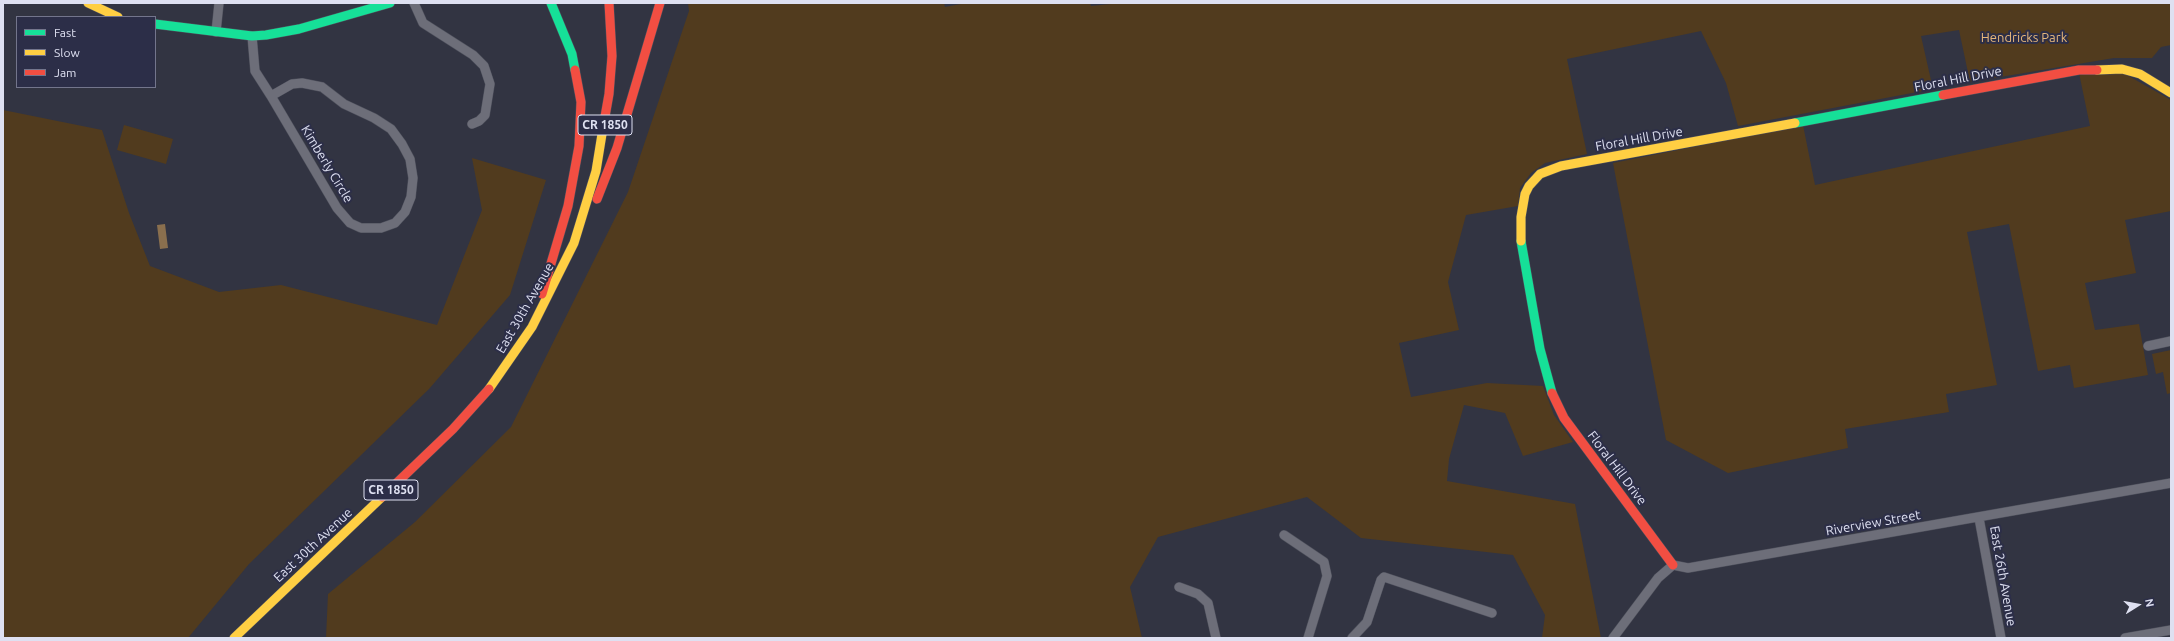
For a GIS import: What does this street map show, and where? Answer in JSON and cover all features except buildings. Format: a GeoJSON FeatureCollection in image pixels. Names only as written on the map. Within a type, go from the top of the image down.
{"type":"FeatureCollection","features":[{"type":"Feature","properties":{"kind":"main road"},"geometry":{"type":"LineString","coordinates":[[88,3],[116,16]]}},
{"type":"Feature","properties":{"kind":"main road"},"geometry":{"type":"LineString","coordinates":[[156,24],[252,36],[299,29],[390,3]]}},
{"type":"Feature","properties":{"kind":"main road"},"geometry":{"type":"LineString","coordinates":[[532,327],[568,206],[579,146],[581,102],[577,76],[572,54],[551,3]]}},
{"type":"Feature","properties":{"kind":"main road","name":"East 30th Avenue"},"geometry":{"type":"LineString","coordinates":[[234,638],[453,429],[480,400],[501,373],[532,327],[574,243],[596,171],[605,127],[612,56],[609,3]]}},
{"type":"Feature","properties":{"kind":"main road"},"geometry":{"type":"LineString","coordinates":[[574,243],[596,202],[617,148],[660,3]]}},
{"type":"Feature","properties":{"kind":"main road","name":"Floral Hill Drive"},"geometry":{"type":"LineString","coordinates":[[1673,565],[1564,418],[1550,389],[1540,349],[1521,238],[1521,217],[1526,194],[1529,186],[1540,174],[1561,166],[2084,69],[2122,68],[2140,74],[2171,93]]}},
{"type":"Feature","properties":{"kind":"street"},"geometry":{"type":"LineString","coordinates":[[216,32],[219,3]]}},
{"type":"Feature","properties":{"kind":"street"},"geometry":{"type":"LineString","coordinates":[[414,3],[422,23],[473,55],[484,66],[490,84],[485,115],[479,121],[472,124]]}},
{"type":"Feature","properties":{"kind":"street","name":"Kimberly Circle"},"geometry":{"type":"LineString","coordinates":[[252,36],[255,71],[300,143],[314,172],[343,216],[350,223],[361,228],[381,228],[395,223],[405,212],[408,205],[413,178],[410,159],[391,129],[374,118],[344,104],[322,87],[312,84],[292,84],[271,96]]}},
{"type":"Feature","properties":{"kind":"street"},"geometry":{"type":"LineString","coordinates":[[2148,346],[2171,342]]}},
{"type":"Feature","properties":{"kind":"street","name":"Riverview Street"},"geometry":{"type":"LineString","coordinates":[[1673,565],[1688,568],[2171,483]]}},
{"type":"Feature","properties":{"kind":"street","name":"East 26th Avenue"},"geometry":{"type":"LineString","coordinates":[[1979,518],[2001,638]]}},
{"type":"Feature","properties":{"kind":"street"},"geometry":{"type":"LineString","coordinates":[[1284,535],[1324,562],[1327,576],[1308,638]]}},
{"type":"Feature","properties":{"kind":"street"},"geometry":{"type":"LineString","coordinates":[[1613,638],[1658,578],[1673,565]]}},
{"type":"Feature","properties":{"kind":"street"},"geometry":{"type":"LineString","coordinates":[[1352,638],[1367,622],[1381,580],[1384,578],[1492,613]]}},
{"type":"Feature","properties":{"kind":"street"},"geometry":{"type":"LineString","coordinates":[[1179,587],[1198,594],[1208,603],[1216,638]]}},
{"type":"Feature","properties":{"kind":"street"},"geometry":{"type":"LineString","coordinates":[[2125,638],[2171,630]]}},
{"type":"Feature","properties":{"kind":"green space","name":"Hendricks Park"},"geometry":{"type":"Polygon","coordinates":[[[688,3],[944,3],[945,7],[966,3],[1090,3],[1091,6],[1120,3],[2171,3],[2171,45],[2161,47],[2152,58],[2114,58],[1970,82],[1959,30],[1921,36],[1933,89],[1738,126],[1726,83],[1701,31],[1567,59],[1587,154],[1545,163],[1531,173],[1520,188],[1518,206],[1466,215],[1448,282],[1459,330],[1399,343],[1411,397],[1487,383],[1543,386],[1554,415],[1573,442],[1523,456],[1505,413],[1464,405],[1449,459],[1447,481],[1575,504],[1601,638],[1542,638],[1545,615],[1513,555],[1361,538],[1307,497],[1158,537],[1130,587],[1142,638],[326,638],[328,594],[415,522],[511,427],[628,192],[689,11],[688,3]]]}},
{"type":"Feature","properties":{"kind":"green space"},"geometry":{"type":"Polygon","coordinates":[[[2079,73],[2125,74],[2171,100],[2171,211],[2125,220],[2136,273],[2085,283],[2095,330],[2139,324],[2148,375],[2074,388],[2070,365],[2038,371],[2009,224],[1967,232],[1997,385],[1946,394],[1949,412],[1845,429],[1848,448],[1728,473],[1666,440],[1613,163],[1803,125],[1815,185],[2090,126],[2079,73]]]}},
{"type":"Feature","properties":{"kind":"green space"},"geometry":{"type":"Polygon","coordinates":[[[3,110],[102,130],[129,213],[150,266],[219,292],[281,285],[437,325],[482,210],[472,158],[546,180],[510,295],[429,389],[249,564],[188,638],[3,638],[3,110]]]}},
{"type":"Feature","properties":{"kind":"green space"},"geometry":{"type":"Polygon","coordinates":[[[124,125],[173,139],[166,164],[117,150],[124,125]]]}},
{"type":"Feature","properties":{"kind":"green space"},"geometry":{"type":"Polygon","coordinates":[[[2171,350],[2171,393],[2167,394],[2163,372],[2156,374],[2152,354],[2171,350]]]}},
{"type":"Feature","properties":{"kind":"shaded area"},"geometry":{"type":"Polygon","coordinates":[[[165,224],[168,248],[160,249],[157,225],[165,224]]]}},
{"type":"Feature","properties":{"kind":"traffic: fast"},"geometry":{"type":"LineString","coordinates":[[156,24],[252,36],[266,35],[299,29],[390,3]]}},
{"type":"Feature","properties":{"kind":"traffic: fast"},"geometry":{"type":"LineString","coordinates":[[551,3],[572,54],[575,70]]}},
{"type":"Feature","properties":{"kind":"traffic: fast"},"geometry":{"type":"LineString","coordinates":[[1795,123],[1943,95]]}},
{"type":"Feature","properties":{"kind":"traffic: fast"},"geometry":{"type":"LineString","coordinates":[[1521,241],[1540,349],[1552,393]]}},
{"type":"Feature","properties":{"kind":"traffic: slow"},"geometry":{"type":"LineString","coordinates":[[88,3],[116,16]]}},
{"type":"Feature","properties":{"kind":"traffic: slow"},"geometry":{"type":"LineString","coordinates":[[2097,70],[2122,69],[2140,74],[2171,93]]}},
{"type":"Feature","properties":{"kind":"traffic: slow"},"geometry":{"type":"LineString","coordinates":[[1521,241],[1521,217],[1525,194],[1529,186],[1540,174],[1561,166],[1795,123]]}},
{"type":"Feature","properties":{"kind":"traffic: slow"},"geometry":{"type":"LineString","coordinates":[[489,389],[532,327],[574,243],[596,171],[603,128]]}},
{"type":"Feature","properties":{"kind":"traffic: slow"},"geometry":{"type":"LineString","coordinates":[[234,638],[382,497]]}},
{"type":"Feature","properties":{"kind":"traffic: jam"},"geometry":{"type":"LineString","coordinates":[[603,128],[609,94],[612,56],[609,3]]}},
{"type":"Feature","properties":{"kind":"traffic: jam"},"geometry":{"type":"LineString","coordinates":[[597,199],[617,148],[660,3]]}},
{"type":"Feature","properties":{"kind":"traffic: jam"},"geometry":{"type":"LineString","coordinates":[[542,294],[568,206],[579,146],[581,102],[575,70]]}},
{"type":"Feature","properties":{"kind":"traffic: jam"},"geometry":{"type":"LineString","coordinates":[[1943,95],[2079,70],[2097,70]]}},
{"type":"Feature","properties":{"kind":"traffic: jam"},"geometry":{"type":"LineString","coordinates":[[382,497],[453,429],[489,389]]}},
{"type":"Feature","properties":{"kind":"traffic: jam"},"geometry":{"type":"LineString","coordinates":[[1552,393],[1564,418],[1673,565]]}}]}
